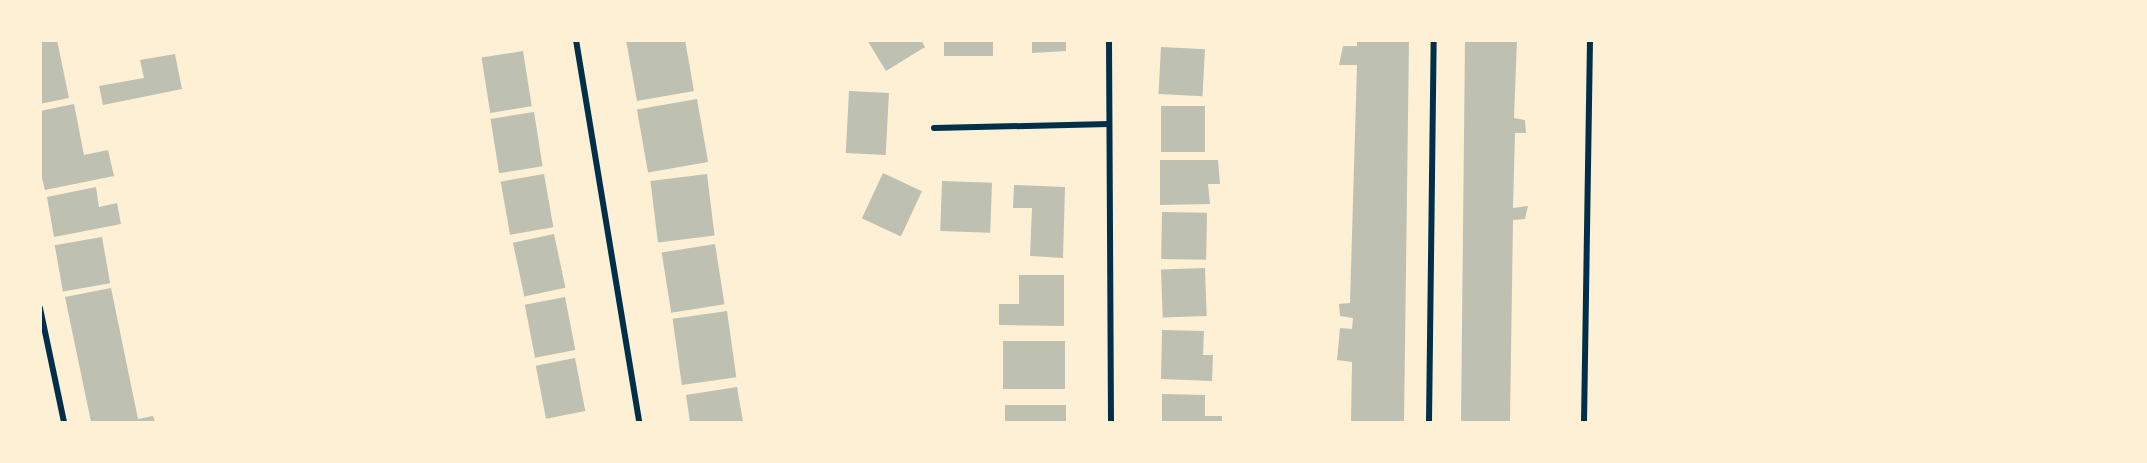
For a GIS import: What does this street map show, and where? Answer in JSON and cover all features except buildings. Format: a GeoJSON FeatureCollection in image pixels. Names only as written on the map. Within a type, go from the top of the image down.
{"type":"FeatureCollection","features":[{"type":"Feature","properties":{"kind":"street"},"geometry":{"type":"LineString","coordinates":[[576,40],[639,423]]}},
{"type":"Feature","properties":{"kind":"street"},"geometry":{"type":"LineString","coordinates":[[1109,40],[1111,423]]}},
{"type":"Feature","properties":{"kind":"street"},"geometry":{"type":"LineString","coordinates":[[1428,423],[1434,40]]}},
{"type":"Feature","properties":{"kind":"street"},"geometry":{"type":"LineString","coordinates":[[1584,423],[1590,40]]}},
{"type":"Feature","properties":{"kind":"street"},"geometry":{"type":"LineString","coordinates":[[934,128],[1109,124]]}},
{"type":"Feature","properties":{"kind":"street"},"geometry":{"type":"LineString","coordinates":[[40,308],[64,423]]}}]}
